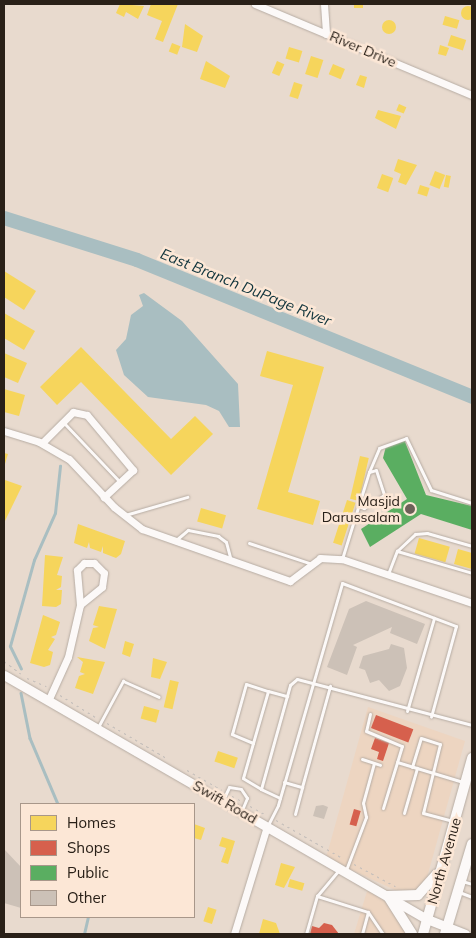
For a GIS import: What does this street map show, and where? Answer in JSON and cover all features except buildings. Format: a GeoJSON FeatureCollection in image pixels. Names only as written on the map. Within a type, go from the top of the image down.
{"type":"FeatureCollection","features":[{"type":"Feature","properties":{"kind":"main road","name":"North Avenue"},"geometry":{"type":"LineString","coordinates":[[423,934],[472,758]]}},
{"type":"Feature","properties":{"kind":"main road","name":"North Avenue"},"geometry":{"type":"LineString","coordinates":[[448,933],[472,844]]}},
{"type":"Feature","properties":{"kind":"main road"},"geometry":{"type":"LineString","coordinates":[[388,896],[418,895],[441,869]]}},
{"type":"Feature","properties":{"kind":"main road"},"geometry":{"type":"LineString","coordinates":[[388,896],[412,934]]}},
{"type":"Feature","properties":{"kind":"street","name":"River Drive"},"geometry":{"type":"LineString","coordinates":[[255,4],[472,95]]}},
{"type":"Feature","properties":{"kind":"street"},"geometry":{"type":"LineString","coordinates":[[324,4],[326,34]]}},
{"type":"Feature","properties":{"kind":"street"},"geometry":{"type":"LineString","coordinates":[[42,443],[74,412],[87,416],[132,464],[133,470],[104,497]]}},
{"type":"Feature","properties":{"kind":"street"},"geometry":{"type":"LineString","coordinates":[[4,431],[42,443],[69,459],[104,497],[142,530],[290,581],[320,558],[342,559],[472,603]]}},
{"type":"Feature","properties":{"kind":"street"},"geometry":{"type":"LineString","coordinates":[[48,701],[68,657],[80,605],[77,570],[84,563],[94,564],[104,573],[102,587],[80,605]]}},
{"type":"Feature","properties":{"kind":"street","name":"Swift Road"},"geometry":{"type":"LineString","coordinates":[[4,675],[388,896],[448,933],[465,934]]}},
{"type":"Feature","properties":{"kind":"street"},"geometry":{"type":"LineString","coordinates":[[234,934],[267,826]]}},
{"type":"Feature","properties":{"kind":"lane"},"geometry":{"type":"LineString","coordinates":[[63,422],[120,482]]}},
{"type":"Feature","properties":{"kind":"lane"},"geometry":{"type":"LineString","coordinates":[[342,559],[368,472],[379,448],[406,438],[431,490],[472,503]]}},
{"type":"Feature","properties":{"kind":"lane"},"geometry":{"type":"LineString","coordinates":[[358,506],[364,508],[384,495],[376,470],[368,472]]}},
{"type":"Feature","properties":{"kind":"lane"},"geometry":{"type":"LineString","coordinates":[[124,516],[187,497]]}},
{"type":"Feature","properties":{"kind":"lane"},"geometry":{"type":"LineString","coordinates":[[175,541],[188,530],[218,536],[226,542],[231,561]]}},
{"type":"Feature","properties":{"kind":"lane"},"geometry":{"type":"LineString","coordinates":[[388,574],[397,551],[414,534],[428,533],[472,546]]}},
{"type":"Feature","properties":{"kind":"lane"},"geometry":{"type":"LineString","coordinates":[[249,543],[312,564]]}},
{"type":"Feature","properties":{"kind":"lane"},"geometry":{"type":"LineString","coordinates":[[397,551],[472,573]]}},
{"type":"Feature","properties":{"kind":"lane"},"geometry":{"type":"LineString","coordinates":[[267,826],[280,798],[312,681],[342,583],[456,626],[431,717]]}},
{"type":"Feature","properties":{"kind":"lane"},"geometry":{"type":"LineString","coordinates":[[407,711],[434,618]]}},
{"type":"Feature","properties":{"kind":"lane"},"geometry":{"type":"LineString","coordinates":[[97,729],[123,681],[159,696]]}},
{"type":"Feature","properties":{"kind":"lane"},"geometry":{"type":"LineString","coordinates":[[261,788],[293,681],[312,681],[407,711],[472,725]]}},
{"type":"Feature","properties":{"kind":"lane"},"geometry":{"type":"LineString","coordinates":[[253,743],[232,734],[246,684],[287,696]]}},
{"type":"Feature","properties":{"kind":"lane"},"geometry":{"type":"LineString","coordinates":[[295,814],[330,686]]}},
{"type":"Feature","properties":{"kind":"lane"},"geometry":{"type":"LineString","coordinates":[[268,691],[243,778],[280,798]]}},
{"type":"Feature","properties":{"kind":"lane"},"geometry":{"type":"LineString","coordinates":[[370,714],[366,731],[402,746],[384,808]]}},
{"type":"Feature","properties":{"kind":"lane"},"geometry":{"type":"LineString","coordinates":[[412,766],[421,738],[440,744],[423,813],[454,822]]}},
{"type":"Feature","properties":{"kind":"lane"},"geometry":{"type":"LineString","coordinates":[[362,760],[380,765]]}},
{"type":"Feature","properties":{"kind":"lane"},"geometry":{"type":"LineString","coordinates":[[397,762],[466,783]]}},
{"type":"Feature","properties":{"kind":"lane"},"geometry":{"type":"LineString","coordinates":[[306,934],[317,896],[342,871],[366,817],[363,803],[374,763]]}},
{"type":"Feature","properties":{"kind":"lane"},"geometry":{"type":"LineString","coordinates":[[404,812],[418,768]]}},
{"type":"Feature","properties":{"kind":"lane"},"geometry":{"type":"LineString","coordinates":[[284,782],[302,787]]}},
{"type":"Feature","properties":{"kind":"lane"},"geometry":{"type":"LineString","coordinates":[[222,801],[229,787],[241,788],[247,798],[241,811]]}},
{"type":"Feature","properties":{"kind":"lane"},"geometry":{"type":"LineString","coordinates":[[461,880],[472,884]]}},
{"type":"Feature","properties":{"kind":"lane"},"geometry":{"type":"LineString","coordinates":[[458,892],[472,897]]}},
{"type":"Feature","properties":{"kind":"lane"},"geometry":{"type":"LineString","coordinates":[[317,896],[368,912],[383,934]]}},
{"type":"Feature","properties":{"kind":"lane"},"geometry":{"type":"LineString","coordinates":[[362,934],[368,912]]}},
{"type":"Feature","properties":{"kind":"path"},"geometry":{"type":"LineString","coordinates":[[4,661],[48,688]]}},
{"type":"Feature","properties":{"kind":"path"},"geometry":{"type":"LineString","coordinates":[[58,693],[100,719]]}},
{"type":"Feature","properties":{"kind":"path"},"geometry":{"type":"LineString","coordinates":[[104,722],[172,762]]}},
{"type":"Feature","properties":{"kind":"path"},"geometry":{"type":"LineString","coordinates":[[181,767],[224,791]]}},
{"type":"Feature","properties":{"kind":"path"},"geometry":{"type":"LineString","coordinates":[[231,795],[242,801]]}},
{"type":"Feature","properties":{"kind":"path"},"geometry":{"type":"LineString","coordinates":[[249,805],[264,813]]}},
{"type":"Feature","properties":{"kind":"path"},"geometry":{"type":"LineString","coordinates":[[280,822],[346,859]]}},
{"type":"Feature","properties":{"kind":"path"},"geometry":{"type":"LineString","coordinates":[[355,865],[400,887]]}},
{"type":"Feature","properties":{"kind":"shaded area"},"geometry":{"type":"Polygon","coordinates":[[[144,293],[182,321],[238,384],[240,427],[229,427],[219,411],[206,405],[148,397],[124,375],[116,350],[126,339],[131,315],[143,306],[139,295],[144,293]]]}},
{"type":"Feature","properties":{"kind":"shaded area"},"geometry":{"type":"Polygon","coordinates":[[[368,707],[465,741],[426,881],[414,893],[397,891],[326,858],[368,707]]]}},
{"type":"Feature","properties":{"kind":"shaded area"},"geometry":{"type":"Polygon","coordinates":[[[368,888],[388,902],[410,934],[354,934],[368,888]]]}},
{"type":"Feature","properties":{"kind":"waterway","name":"East Branch DuPage River"},"geometry":{"type":"LineString","coordinates":[[4,218],[137,260],[472,397]]}},
{"type":"Feature","properties":{"kind":"waterway"},"geometry":{"type":"LineString","coordinates":[[21,669],[10,646],[34,560],[55,513],[60,466]]}},
{"type":"Feature","properties":{"kind":"waterway"},"geometry":{"type":"LineString","coordinates":[[21,693],[30,738],[58,803]]}},
{"type":"Feature","properties":{"kind":"waterway"},"geometry":{"type":"LineString","coordinates":[[84,934],[88,918]]}},
{"type":"Feature","properties":{"kind":"place","name":"Masjid Darussalam"},"geometry":{"type":"Point","coordinates":[410,509]}}]}
